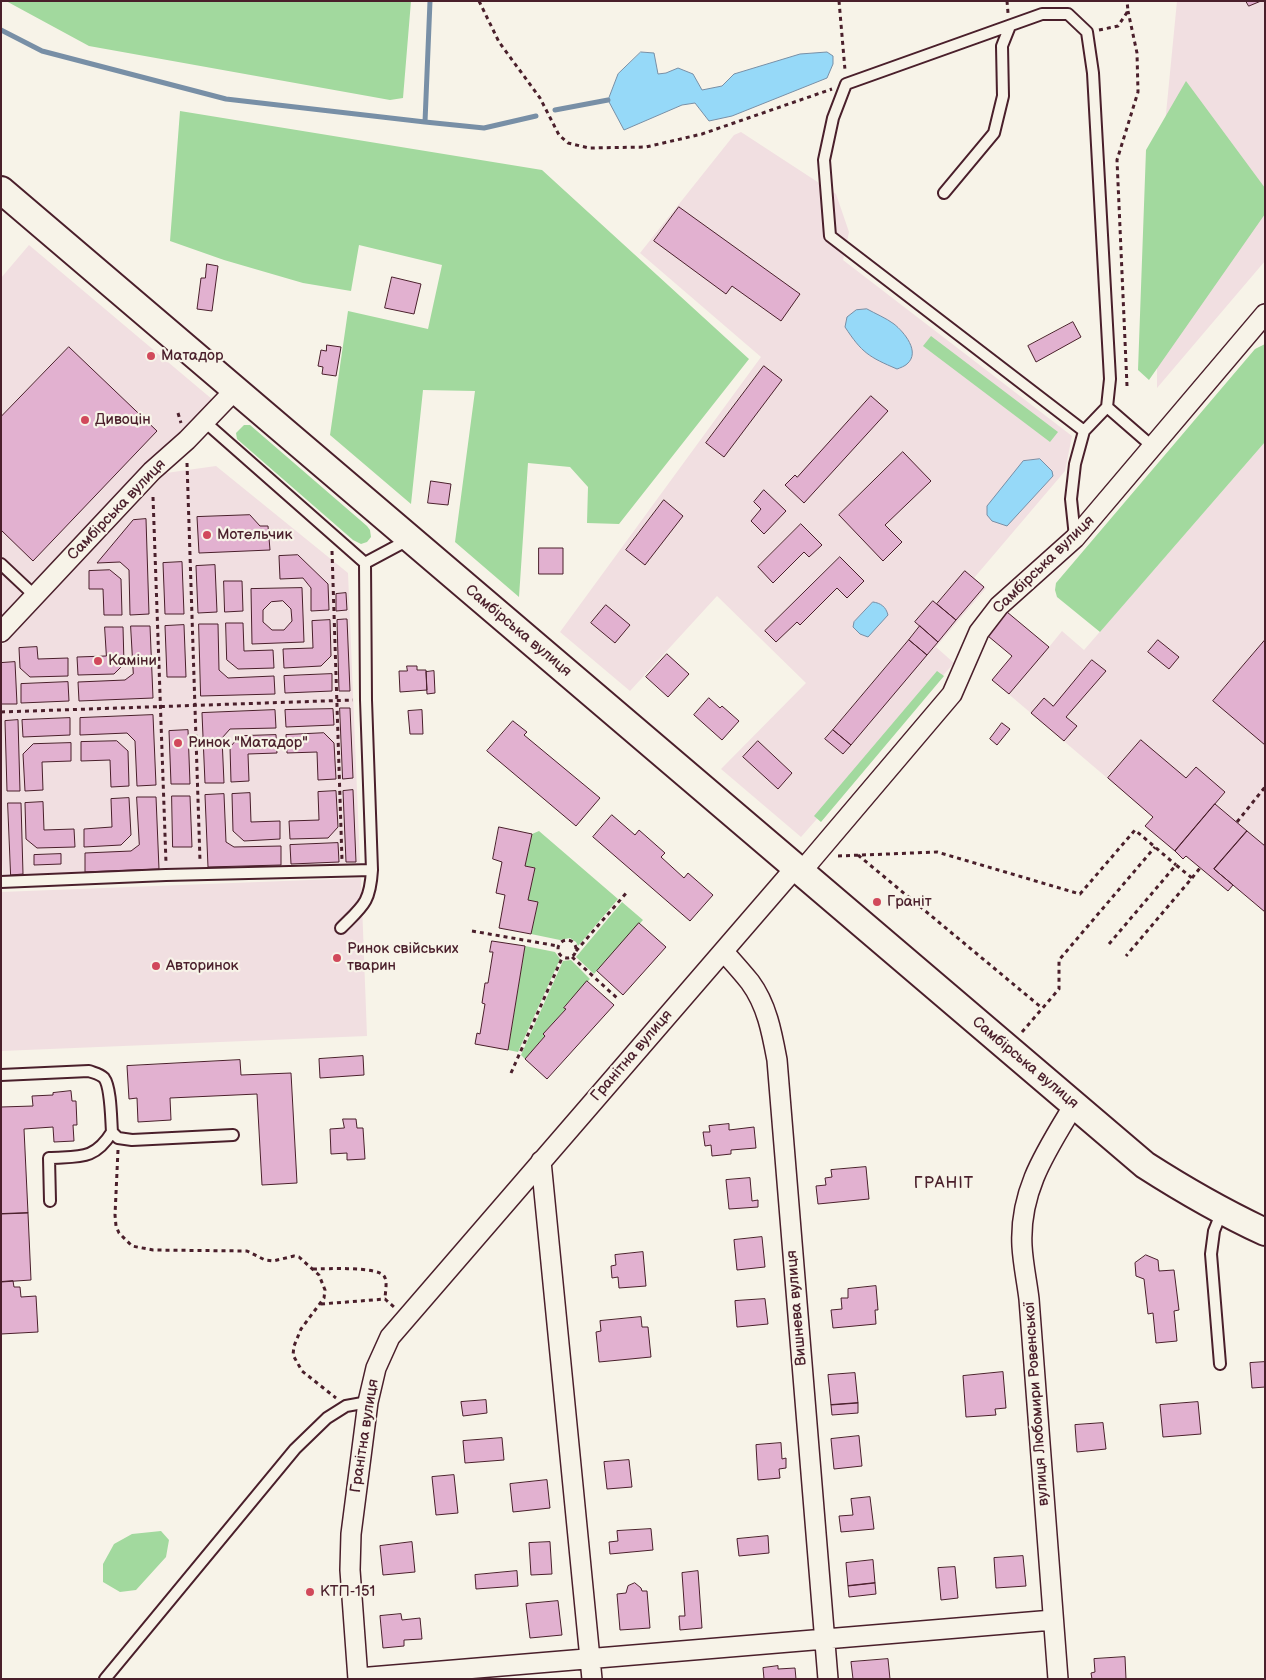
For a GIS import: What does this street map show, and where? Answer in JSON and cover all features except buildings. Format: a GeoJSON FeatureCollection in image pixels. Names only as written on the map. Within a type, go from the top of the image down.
{"type":"FeatureCollection","features":[{"type":"Feature","properties":{"kind":"main road","name":"Самбірська вулиця"},"geometry":{"type":"LineString","coordinates":[[9,200],[410,539],[804,865],[1008,1048],[1145,1165],[1184,1191],[1265,1232]]}},
{"type":"Feature","properties":{"kind":"street","name":"Самбірська вулиця"},"geometry":{"type":"LineString","coordinates":[[804,865],[952,694],[979,632],[999,606],[1075,538],[1265,314]]}},
{"type":"Feature","properties":{"kind":"street","name":"Самбірська вулиця"},"geometry":{"type":"LineString","coordinates":[[1,632],[152,471],[187,440],[235,390]]}},
{"type":"Feature","properties":{"kind":"street","name":"Гранітна вулиця"},"geometry":{"type":"LineString","coordinates":[[358,1678],[350,1570],[351,1534],[368,1402],[376,1368],[390,1337],[724,952],[804,865]]}},
{"type":"Feature","properties":{"kind":"street","name":"Вишнева вулиця"},"geometry":{"type":"LineString","coordinates":[[724,952],[751,983],[763,1005],[772,1033],[777,1060],[828,1679]]}},
{"type":"Feature","properties":{"kind":"street","name":"вулиця Любомири Ровенської"},"geometry":{"type":"LineString","coordinates":[[1058,1679],[1029,1299],[1022,1246],[1023,1217],[1029,1189],[1056,1135],[1074,1105]]}},
{"type":"Feature","properties":{"kind":"street"},"geometry":{"type":"LineString","coordinates":[[541,1161],[592,1679]]}},
{"type":"Feature","properties":{"kind":"street"},"geometry":{"type":"LineString","coordinates":[[358,1678],[590,1657],[1053,1620]]}},
{"type":"Feature","properties":{"kind":"lane"},"geometry":{"type":"LineString","coordinates":[[1075,538],[1071,499],[1075,464],[1084,431],[1107,407],[1110,379],[1093,73],[1087,32],[1068,14],[1042,14],[846,84],[832,118],[824,160],[830,236],[1084,431]]}},
{"type":"Feature","properties":{"kind":"lane"},"geometry":{"type":"LineString","coordinates":[[944,193],[994,133],[1004,96],[1002,46],[1010,26]]}},
{"type":"Feature","properties":{"kind":"lane"},"geometry":{"type":"LineString","coordinates":[[1107,407],[1153,447]]}},
{"type":"Feature","properties":{"kind":"lane"},"geometry":{"type":"LineString","coordinates":[[205,422],[365,563],[366,700],[372,870],[371,889],[368,898],[359,910],[341,928]]}},
{"type":"Feature","properties":{"kind":"lane"},"geometry":{"type":"LineString","coordinates":[[365,563],[410,539]]}},
{"type":"Feature","properties":{"kind":"lane"},"geometry":{"type":"LineString","coordinates":[[1,564],[35,596]]}},
{"type":"Feature","properties":{"kind":"lane"},"geometry":{"type":"LineString","coordinates":[[1,882],[166,875],[372,870]]}},
{"type":"Feature","properties":{"kind":"lane"},"geometry":{"type":"LineString","coordinates":[[1,1075],[89,1071],[98,1073],[108,1087],[115,1135]]}},
{"type":"Feature","properties":{"kind":"lane"},"geometry":{"type":"LineString","coordinates":[[115,1135],[132,1140],[233,1135]]}},
{"type":"Feature","properties":{"kind":"lane"},"geometry":{"type":"LineString","coordinates":[[50,1201],[48,1158],[92,1154],[115,1135]]}},
{"type":"Feature","properties":{"kind":"lane"},"geometry":{"type":"LineString","coordinates":[[1220,1364],[1211,1254],[1214,1230],[1222,1211]]}},
{"type":"Feature","properties":{"kind":"lane"},"geometry":{"type":"LineString","coordinates":[[105,1679],[295,1448],[327,1418],[346,1406],[368,1402]]}},
{"type":"Feature","properties":{"kind":"path"},"geometry":{"type":"LineString","coordinates":[[480,1],[499,42],[540,98],[559,135],[568,143],[589,148],[646,147],[702,134],[846,84],[840,1]]}},
{"type":"Feature","properties":{"kind":"path"},"geometry":{"type":"LineString","coordinates":[[1127,1],[1137,53],[1138,92],[1117,160],[1128,386]]}},
{"type":"Feature","properties":{"kind":"path"},"geometry":{"type":"LineString","coordinates":[[1087,32],[1118,26],[1128,11]]}},
{"type":"Feature","properties":{"kind":"path"},"geometry":{"type":"LineString","coordinates":[[178,413],[187,440],[200,874]]}},
{"type":"Feature","properties":{"kind":"path"},"geometry":{"type":"LineString","coordinates":[[152,471],[166,875]]}},
{"type":"Feature","properties":{"kind":"path"},"geometry":{"type":"LineString","coordinates":[[332,535],[332,594],[342,871]]}},
{"type":"Feature","properties":{"kind":"path"},"geometry":{"type":"LineString","coordinates":[[1,712],[366,700]]}},
{"type":"Feature","properties":{"kind":"path"},"geometry":{"type":"LineString","coordinates":[[1237,822],[1265,787]]}},
{"type":"Feature","properties":{"kind":"path"},"geometry":{"type":"LineString","coordinates":[[804,865],[858,855],[938,852],[1080,894],[1135,830],[1192,878]]}},
{"type":"Feature","properties":{"kind":"path"},"geometry":{"type":"LineString","coordinates":[[1008,1048],[1059,988],[1059,960],[1155,847]]}},
{"type":"Feature","properties":{"kind":"path"},"geometry":{"type":"LineString","coordinates":[[858,855],[1042,1008]]}},
{"type":"Feature","properties":{"kind":"path"},"geometry":{"type":"LineString","coordinates":[[1109,944],[1176,865]]}},
{"type":"Feature","properties":{"kind":"path"},"geometry":{"type":"LineString","coordinates":[[1126,956],[1200,868]]}},
{"type":"Feature","properties":{"kind":"path"},"geometry":{"type":"LineString","coordinates":[[576,951],[574,944],[569,940],[563,941],[558,946],[558,954],[562,958],[572,957],[628,892]]}},
{"type":"Feature","properties":{"kind":"path"},"geometry":{"type":"LineString","coordinates":[[472,931],[558,946]]}},
{"type":"Feature","properties":{"kind":"path"},"geometry":{"type":"LineString","coordinates":[[572,957],[616,998]]}},
{"type":"Feature","properties":{"kind":"path"},"geometry":{"type":"LineString","coordinates":[[511,1073],[562,958]]}},
{"type":"Feature","properties":{"kind":"path"},"geometry":{"type":"LineString","coordinates":[[115,1135],[116,1226],[119,1233],[132,1246],[153,1250],[247,1250],[265,1260],[273,1261],[294,1256],[319,1275],[325,1290],[324,1298],[301,1329],[294,1346],[293,1355],[302,1371],[346,1406]]}},
{"type":"Feature","properties":{"kind":"path"},"geometry":{"type":"LineString","coordinates":[[313,1269],[366,1269],[380,1273],[386,1281],[385,1300]]}},
{"type":"Feature","properties":{"kind":"path"},"geometry":{"type":"LineString","coordinates":[[320,1304],[385,1300],[407,1317]]}},
{"type":"Feature","properties":{"kind":"shaded area"},"geometry":{"type":"Polygon","coordinates":[[[1177,1],[1265,1],[1265,261],[1157,388],[1157,206],[1177,1]]]}},
{"type":"Feature","properties":{"kind":"shaded area"},"geometry":{"type":"Polygon","coordinates":[[[741,132],[836,194],[849,232],[843,260],[1072,436],[1065,471],[974,578],[986,588],[936,647],[954,663],[801,837],[721,769],[806,683],[717,596],[630,691],[560,632],[761,357],[640,253],[734,135],[741,132]]]}},
{"type":"Feature","properties":{"kind":"shaded area"},"geometry":{"type":"Polygon","coordinates":[[[29,245],[213,400],[1,619],[1,278],[29,245]]]}},
{"type":"Feature","properties":{"kind":"shaded area"},"geometry":{"type":"Polygon","coordinates":[[[1265,442],[1265,912],[1234,885],[1228,891],[1186,856],[1183,859],[1145,826],[1153,817],[992,680],[1012,656],[988,636],[1007,612],[1049,647],[1062,631],[1084,650],[1265,442]]]}},
{"type":"Feature","properties":{"kind":"shaded area","name":"Ринок \"Матадор\""},"geometry":{"type":"Polygon","coordinates":[[[216,466],[348,573],[360,863],[3,877],[1,841],[1,646],[166,473],[216,466]]]}},
{"type":"Feature","properties":{"kind":"shaded area","name":"Авторинок"},"geometry":{"type":"Polygon","coordinates":[[[361,878],[367,1036],[1,1051],[1,892],[361,878]]]}},
{"type":"Feature","properties":{"kind":"green space"},"geometry":{"type":"Polygon","coordinates":[[[6,1],[411,1],[403,98],[390,100],[89,46],[6,1]]]}},
{"type":"Feature","properties":{"kind":"green space"},"geometry":{"type":"Polygon","coordinates":[[[1186,81],[1265,188],[1265,214],[1149,380],[1138,370],[1146,150],[1186,81]]]}},
{"type":"Feature","properties":{"kind":"green space"},"geometry":{"type":"Polygon","coordinates":[[[180,111],[542,170],[749,359],[619,524],[587,523],[588,487],[570,467],[528,463],[519,597],[455,542],[475,391],[423,390],[411,504],[330,435],[348,311],[428,329],[442,265],[359,245],[351,291],[303,283],[224,260],[170,241],[180,111]]]}},
{"type":"Feature","properties":{"kind":"green space"},"geometry":{"type":"Polygon","coordinates":[[[931,336],[1058,432],[1050,442],[923,346],[931,336]]]}},
{"type":"Feature","properties":{"kind":"green space"},"geometry":{"type":"Polygon","coordinates":[[[1265,344],[1265,442],[1100,632],[1057,597],[1056,583],[1255,349],[1265,344]]]}},
{"type":"Feature","properties":{"kind":"green space"},"geometry":{"type":"Polygon","coordinates":[[[244,425],[250,425],[367,526],[371,537],[367,542],[361,544],[353,540],[237,439],[236,433],[244,425]]]}},
{"type":"Feature","properties":{"kind":"green space"},"geometry":{"type":"Polygon","coordinates":[[[937,671],[944,676],[821,822],[814,816],[937,671]]]}},
{"type":"Feature","properties":{"kind":"green space"},"geometry":{"type":"Polygon","coordinates":[[[539,831],[618,899],[578,946],[570,938],[560,940],[531,934],[538,902],[528,900],[535,868],[525,866],[532,834],[539,831]]]}},
{"type":"Feature","properties":{"kind":"green space"},"geometry":{"type":"Polygon","coordinates":[[[622,902],[643,920],[594,974],[576,957],[622,902]]]}},
{"type":"Feature","properties":{"kind":"green space"},"geometry":{"type":"Polygon","coordinates":[[[525,946],[555,952],[560,959],[518,1052],[508,1050],[525,946]]]}},
{"type":"Feature","properties":{"kind":"green space"},"geometry":{"type":"Polygon","coordinates":[[[571,960],[590,979],[564,1007],[566,1009],[543,1034],[545,1036],[525,1059],[521,1055],[563,961],[571,960]]]}},
{"type":"Feature","properties":{"kind":"green space"},"geometry":{"type":"Polygon","coordinates":[[[161,1531],[169,1540],[166,1557],[136,1590],[120,1592],[103,1582],[103,1564],[114,1544],[132,1534],[161,1531]]]}},
{"type":"Feature","properties":{"kind":"water"},"geometry":{"type":"Polygon","coordinates":[[[641,52],[654,53],[658,74],[678,68],[693,74],[702,90],[722,86],[734,74],[800,54],[827,52],[833,56],[833,64],[827,78],[732,116],[709,121],[695,103],[682,105],[624,130],[608,100],[618,74],[641,52]]]}},
{"type":"Feature","properties":{"kind":"water"},"geometry":{"type":"Polygon","coordinates":[[[867,309],[894,324],[910,342],[912,354],[911,359],[906,365],[897,369],[879,361],[862,349],[851,336],[845,327],[847,317],[856,310],[867,309]]]}},
{"type":"Feature","properties":{"kind":"water"},"geometry":{"type":"Polygon","coordinates":[[[1040,459],[1052,471],[1053,476],[1007,526],[992,521],[987,515],[987,506],[1023,461],[1040,459]]]}},
{"type":"Feature","properties":{"kind":"water"},"geometry":{"type":"Polygon","coordinates":[[[873,602],[883,606],[888,615],[868,637],[860,634],[853,627],[854,622],[873,602]]]}},
{"type":"Feature","properties":{"kind":"waterway"},"geometry":{"type":"LineString","coordinates":[[1,30],[42,51],[226,99],[425,122],[430,1]]}},
{"type":"Feature","properties":{"kind":"waterway"},"geometry":{"type":"LineString","coordinates":[[555,110],[608,100]]}},
{"type":"Feature","properties":{"kind":"waterway"},"geometry":{"type":"LineString","coordinates":[[425,122],[484,128],[536,116]]}},
{"type":"Feature","properties":{"kind":"place","name":"Матадор"},"geometry":{"type":"Point","coordinates":[151,356]}},
{"type":"Feature","properties":{"kind":"place","name":"Дивоцін"},"geometry":{"type":"Point","coordinates":[85,420]}},
{"type":"Feature","properties":{"kind":"place","name":"Мотельчик"},"geometry":{"type":"Point","coordinates":[207,535]}},
{"type":"Feature","properties":{"kind":"place","name":"Каміни"},"geometry":{"type":"Point","coordinates":[98,661]}},
{"type":"Feature","properties":{"kind":"place","name":"Ринок \"Матадор\""},"geometry":{"type":"Point","coordinates":[178,743]}},
{"type":"Feature","properties":{"kind":"place","name":"Граніт"},"geometry":{"type":"Point","coordinates":[877,902]}},
{"type":"Feature","properties":{"kind":"place","name":"Ринок свійських тварин"},"geometry":{"type":"Point","coordinates":[337,958]}},
{"type":"Feature","properties":{"kind":"place","name":"Авторинок"},"geometry":{"type":"Point","coordinates":[156,966]}},
{"type":"Feature","properties":{"kind":"place","name":"КТП-151"},"geometry":{"type":"Point","coordinates":[310,1592]}},
{"type":"Feature","properties":{"kind":"district","name":"ГРАНІТ"},"geometry":{"type":"Point","coordinates":[944,1184]}}]}
